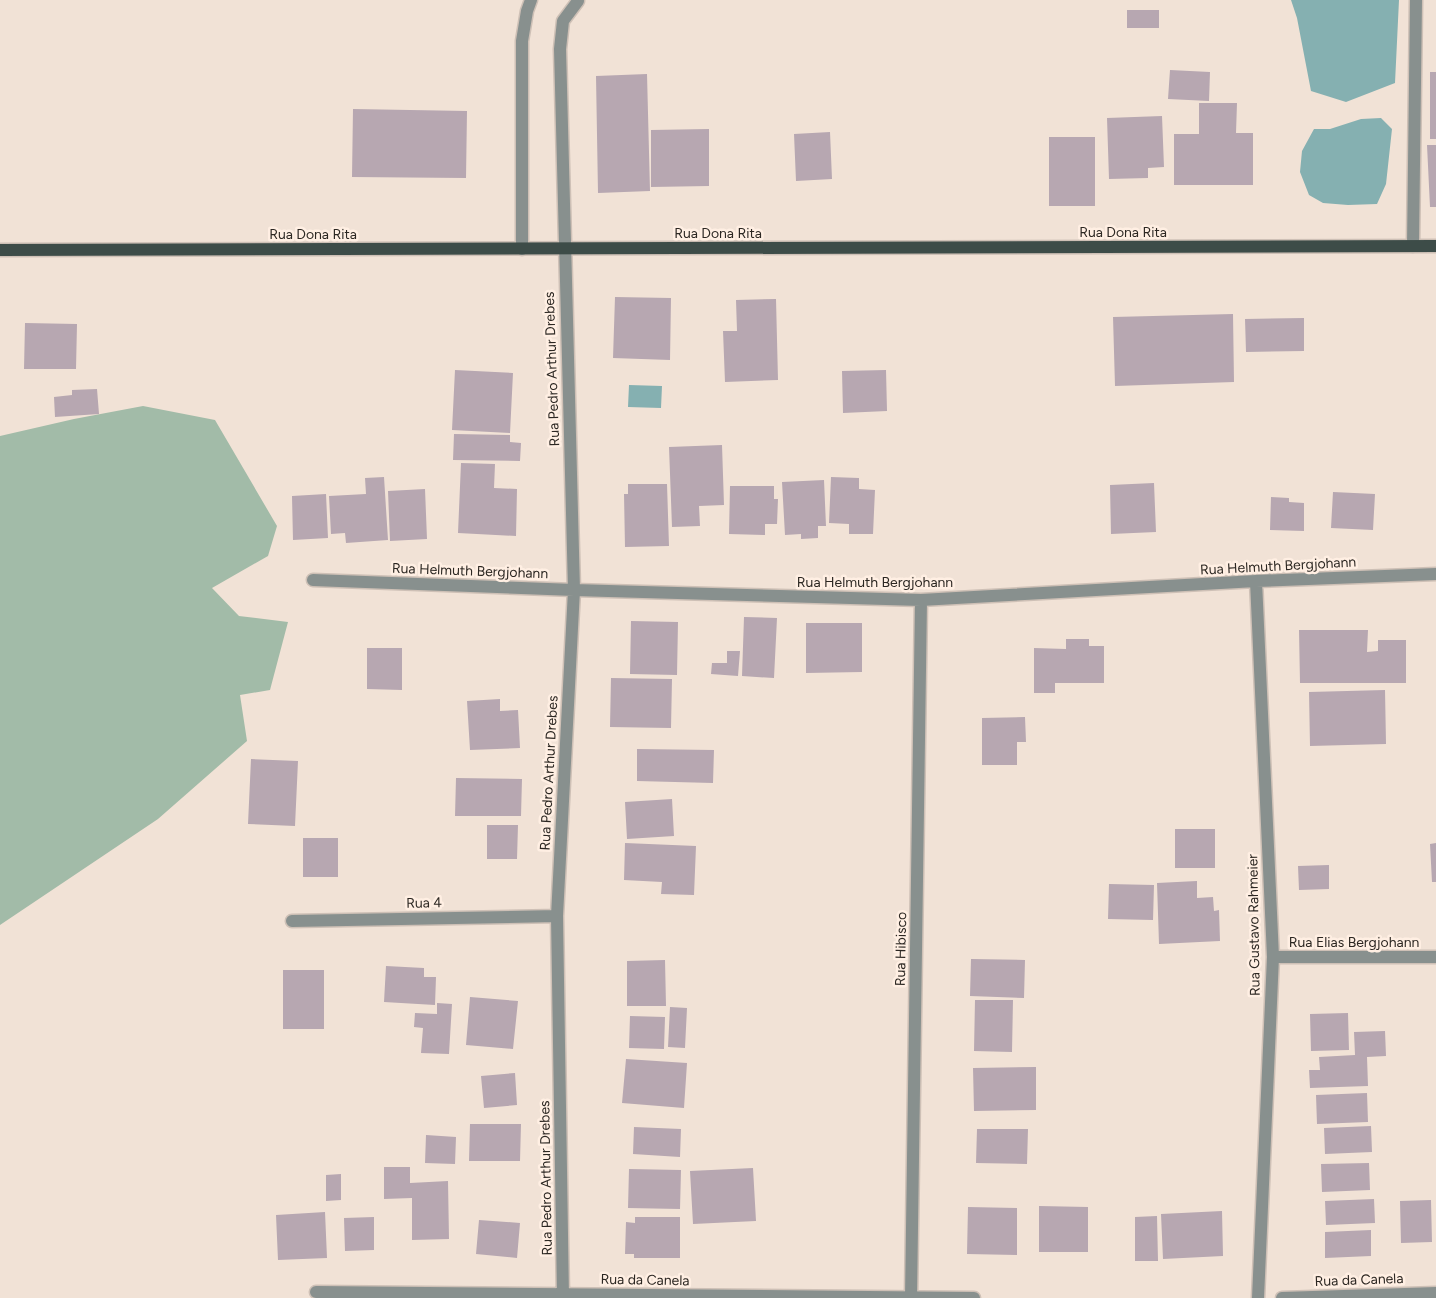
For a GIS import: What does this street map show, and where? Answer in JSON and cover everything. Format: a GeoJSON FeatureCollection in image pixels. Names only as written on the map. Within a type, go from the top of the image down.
{"type":"FeatureCollection","features":[{"type":"Feature","properties":{"kind":"main road","name":"Rua Dona Rita"},"geometry":{"type":"LineString","coordinates":[[0,250],[1436,246]]}},
{"type":"Feature","properties":{"kind":"street"},"geometry":{"type":"LineString","coordinates":[[522,249],[522,40],[531,0]]}},
{"type":"Feature","properties":{"kind":"street","name":"Rua Pedro Arthur Drebes"},"geometry":{"type":"LineString","coordinates":[[563,1296],[557,916],[574,590],[560,49],[563,21],[577,0]]}},
{"type":"Feature","properties":{"kind":"street"},"geometry":{"type":"LineString","coordinates":[[1413,246],[1416,0]]}},
{"type":"Feature","properties":{"kind":"street","name":"Rua Helmuth Bergjohann"},"geometry":{"type":"LineString","coordinates":[[313,580],[921,600],[1256,581],[1436,574]]}},
{"type":"Feature","properties":{"kind":"street","name":"Rua Gustavo Rahmeier"},"geometry":{"type":"LineString","coordinates":[[1256,581],[1272,958],[1258,1298]]}},
{"type":"Feature","properties":{"kind":"street","name":"Rua Hibisco"},"geometry":{"type":"LineString","coordinates":[[912,1298],[921,600]]}},
{"type":"Feature","properties":{"kind":"street","name":"Rua 4"},"geometry":{"type":"LineString","coordinates":[[292,921],[557,916]]}},
{"type":"Feature","properties":{"kind":"street","name":"Rua Elias Bergjohann"},"geometry":{"type":"LineString","coordinates":[[1272,958],[1436,957]]}},
{"type":"Feature","properties":{"kind":"street","name":"Rua da Canela"},"geometry":{"type":"LineString","coordinates":[[316,1292],[563,1296],[974,1298]]}},
{"type":"Feature","properties":{"kind":"street","name":"Rua da Canela"},"geometry":{"type":"LineString","coordinates":[[1282,1298],[1436,1293]]}},
{"type":"Feature","properties":{"kind":"green space"},"geometry":{"type":"Polygon","coordinates":[[[143,406],[215,420],[277,526],[268,556],[212,588],[239,616],[288,622],[270,690],[240,695],[247,741],[158,819],[0,925],[0,436],[143,406]]]}},
{"type":"Feature","properties":{"kind":"water"},"geometry":{"type":"Polygon","coordinates":[[[1291,0],[1399,0],[1395,83],[1346,102],[1311,91],[1297,18],[1291,0]]]}},
{"type":"Feature","properties":{"kind":"water"},"geometry":{"type":"Polygon","coordinates":[[[1381,118],[1392,129],[1386,184],[1377,204],[1348,205],[1323,203],[1309,195],[1300,172],[1302,151],[1314,129],[1330,129],[1361,119],[1381,118]]]}},
{"type":"Feature","properties":{"kind":"water"},"geometry":{"type":"Polygon","coordinates":[[[629,385],[662,386],[661,408],[628,407],[629,385]]]}},
{"type":"Feature","properties":{"kind":"building"},"geometry":{"type":"Polygon","coordinates":[[[1127,10],[1159,10],[1159,28],[1127,28],[1127,10]]]}},
{"type":"Feature","properties":{"kind":"building"},"geometry":{"type":"Polygon","coordinates":[[[1170,70],[1210,72],[1209,101],[1168,99],[1170,70]]]}},
{"type":"Feature","properties":{"kind":"building"},"geometry":{"type":"Polygon","coordinates":[[[1430,72],[1436,72],[1436,139],[1430,139],[1430,72]]]}},
{"type":"Feature","properties":{"kind":"building"},"geometry":{"type":"Polygon","coordinates":[[[647,74],[650,191],[598,193],[596,76],[647,74]]]}},
{"type":"Feature","properties":{"kind":"building"},"geometry":{"type":"Polygon","coordinates":[[[1199,103],[1237,103],[1236,133],[1253,133],[1253,185],[1174,185],[1174,134],[1199,134],[1199,103]]]}},
{"type":"Feature","properties":{"kind":"building"},"geometry":{"type":"Polygon","coordinates":[[[353,109],[467,111],[466,178],[352,177],[353,109]]]}},
{"type":"Feature","properties":{"kind":"building"},"geometry":{"type":"Polygon","coordinates":[[[1162,116],[1164,167],[1148,168],[1148,178],[1109,179],[1107,118],[1162,116]]]}},
{"type":"Feature","properties":{"kind":"building"},"geometry":{"type":"Polygon","coordinates":[[[709,129],[709,186],[651,187],[651,130],[709,129]]]}},
{"type":"Feature","properties":{"kind":"building"},"geometry":{"type":"Polygon","coordinates":[[[830,132],[832,179],[796,181],[794,134],[830,132]]]}},
{"type":"Feature","properties":{"kind":"building"},"geometry":{"type":"Polygon","coordinates":[[[1049,137],[1095,137],[1095,206],[1049,206],[1049,137]]]}},
{"type":"Feature","properties":{"kind":"building"},"geometry":{"type":"Polygon","coordinates":[[[1427,145],[1436,145],[1436,207],[1430,207],[1427,145]]]}},
{"type":"Feature","properties":{"kind":"building"},"geometry":{"type":"Polygon","coordinates":[[[615,297],[671,298],[670,360],[613,358],[615,297]]]}},
{"type":"Feature","properties":{"kind":"building"},"geometry":{"type":"Polygon","coordinates":[[[776,299],[778,380],[725,382],[723,331],[737,331],[736,300],[776,299]]]}},
{"type":"Feature","properties":{"kind":"building"},"geometry":{"type":"Polygon","coordinates":[[[1233,314],[1234,382],[1115,386],[1113,317],[1233,314]]]}},
{"type":"Feature","properties":{"kind":"building"},"geometry":{"type":"Polygon","coordinates":[[[1304,318],[1304,351],[1246,352],[1245,319],[1304,318]]]}},
{"type":"Feature","properties":{"kind":"building"},"geometry":{"type":"Polygon","coordinates":[[[25,323],[77,324],[76,369],[24,369],[25,323]]]}},
{"type":"Feature","properties":{"kind":"building"},"geometry":{"type":"Polygon","coordinates":[[[455,370],[513,373],[510,433],[452,430],[455,370]]]}},
{"type":"Feature","properties":{"kind":"building"},"geometry":{"type":"Polygon","coordinates":[[[886,370],[887,411],[843,413],[842,371],[886,370]]]}},
{"type":"Feature","properties":{"kind":"building"},"geometry":{"type":"Polygon","coordinates":[[[97,389],[99,414],[55,417],[54,397],[72,395],[72,390],[97,389]]]}},
{"type":"Feature","properties":{"kind":"building"},"geometry":{"type":"Polygon","coordinates":[[[454,434],[510,435],[510,442],[521,443],[520,461],[453,460],[454,434]]]}},
{"type":"Feature","properties":{"kind":"building"},"geometry":{"type":"Polygon","coordinates":[[[722,445],[724,505],[699,506],[700,526],[672,527],[669,447],[722,445]]]}},
{"type":"Feature","properties":{"kind":"building"},"geometry":{"type":"Polygon","coordinates":[[[461,463],[495,464],[494,488],[517,489],[516,536],[458,533],[461,463]]]}},
{"type":"Feature","properties":{"kind":"building"},"geometry":{"type":"Polygon","coordinates":[[[384,477],[388,540],[346,543],[345,533],[331,534],[329,496],[366,494],[365,478],[384,477]]]}},
{"type":"Feature","properties":{"kind":"building"},"geometry":{"type":"Polygon","coordinates":[[[831,477],[859,478],[859,489],[875,490],[873,534],[849,534],[849,524],[829,523],[831,477]]]}},
{"type":"Feature","properties":{"kind":"building"},"geometry":{"type":"Polygon","coordinates":[[[824,480],[826,526],[818,526],[818,538],[801,539],[801,534],[785,535],[782,482],[824,480]]]}},
{"type":"Feature","properties":{"kind":"building"},"geometry":{"type":"Polygon","coordinates":[[[1154,483],[1156,532],[1111,534],[1110,485],[1154,483]]]}},
{"type":"Feature","properties":{"kind":"building"},"geometry":{"type":"Polygon","coordinates":[[[628,484],[667,484],[669,546],[625,547],[624,494],[628,494],[628,484]]]}},
{"type":"Feature","properties":{"kind":"building"},"geometry":{"type":"Polygon","coordinates":[[[730,486],[774,486],[774,499],[778,499],[777,524],[765,524],[765,535],[729,534],[730,486]]]}},
{"type":"Feature","properties":{"kind":"building"},"geometry":{"type":"Polygon","coordinates":[[[425,489],[427,539],[390,541],[388,491],[425,489]]]}},
{"type":"Feature","properties":{"kind":"building"},"geometry":{"type":"Polygon","coordinates":[[[1333,492],[1375,494],[1373,530],[1331,528],[1333,492]]]}},
{"type":"Feature","properties":{"kind":"building"},"geometry":{"type":"Polygon","coordinates":[[[326,494],[328,538],[293,540],[292,496],[326,494]]]}},
{"type":"Feature","properties":{"kind":"building"},"geometry":{"type":"Polygon","coordinates":[[[1271,497],[1289,498],[1289,502],[1304,503],[1304,531],[1270,530],[1271,497]]]}},
{"type":"Feature","properties":{"kind":"building"},"geometry":{"type":"Polygon","coordinates":[[[744,617],[777,618],[774,678],[742,676],[744,617]]]}},
{"type":"Feature","properties":{"kind":"building"},"geometry":{"type":"Polygon","coordinates":[[[631,621],[678,622],[677,675],[630,674],[631,621]]]}},
{"type":"Feature","properties":{"kind":"building"},"geometry":{"type":"Polygon","coordinates":[[[806,623],[862,623],[862,672],[806,673],[806,623]]]}},
{"type":"Feature","properties":{"kind":"building"},"geometry":{"type":"Polygon","coordinates":[[[1299,630],[1368,630],[1367,652],[1378,651],[1378,640],[1406,640],[1406,683],[1300,683],[1299,630]]]}},
{"type":"Feature","properties":{"kind":"building"},"geometry":{"type":"Polygon","coordinates":[[[1066,639],[1089,639],[1089,646],[1104,646],[1104,683],[1055,683],[1055,693],[1034,693],[1034,648],[1066,649],[1066,639]]]}},
{"type":"Feature","properties":{"kind":"building"},"geometry":{"type":"Polygon","coordinates":[[[367,648],[402,648],[402,690],[367,689],[367,648]]]}},
{"type":"Feature","properties":{"kind":"building"},"geometry":{"type":"Polygon","coordinates":[[[727,651],[740,651],[738,676],[711,674],[712,663],[727,663],[727,651]]]}},
{"type":"Feature","properties":{"kind":"building"},"geometry":{"type":"Polygon","coordinates":[[[611,678],[672,679],[671,728],[610,727],[611,678]]]}},
{"type":"Feature","properties":{"kind":"building"},"geometry":{"type":"Polygon","coordinates":[[[1385,690],[1386,744],[1310,746],[1309,692],[1385,690]]]}},
{"type":"Feature","properties":{"kind":"building"},"geometry":{"type":"Polygon","coordinates":[[[500,699],[500,711],[518,710],[520,748],[470,750],[467,701],[500,699]]]}},
{"type":"Feature","properties":{"kind":"building"},"geometry":{"type":"Polygon","coordinates":[[[1025,717],[1026,742],[1017,742],[1017,765],[982,765],[982,718],[1025,717]]]}},
{"type":"Feature","properties":{"kind":"building"},"geometry":{"type":"Polygon","coordinates":[[[637,749],[714,750],[713,783],[637,781],[637,749]]]}},
{"type":"Feature","properties":{"kind":"building"},"geometry":{"type":"Polygon","coordinates":[[[251,759],[298,761],[295,826],[248,824],[251,759]]]}},
{"type":"Feature","properties":{"kind":"building"},"geometry":{"type":"Polygon","coordinates":[[[456,778],[522,779],[521,816],[455,816],[456,778]]]}},
{"type":"Feature","properties":{"kind":"building"},"geometry":{"type":"Polygon","coordinates":[[[672,799],[674,836],[627,839],[625,802],[672,799]]]}},
{"type":"Feature","properties":{"kind":"building"},"geometry":{"type":"Polygon","coordinates":[[[487,825],[518,825],[517,859],[487,859],[487,825]]]}},
{"type":"Feature","properties":{"kind":"building"},"geometry":{"type":"Polygon","coordinates":[[[1175,829],[1215,829],[1215,868],[1175,868],[1175,829]]]}},
{"type":"Feature","properties":{"kind":"building"},"geometry":{"type":"Polygon","coordinates":[[[303,838],[338,838],[338,877],[303,877],[303,838]]]}},
{"type":"Feature","properties":{"kind":"building"},"geometry":{"type":"Polygon","coordinates":[[[625,843],[696,846],[694,895],[661,894],[662,882],[624,880],[625,843]]]}},
{"type":"Feature","properties":{"kind":"building"},"geometry":{"type":"Polygon","coordinates":[[[1436,843],[1436,882],[1432,882],[1430,844],[1436,843]]]}},
{"type":"Feature","properties":{"kind":"building"},"geometry":{"type":"Polygon","coordinates":[[[1329,865],[1329,889],[1299,890],[1298,866],[1329,865]]]}},
{"type":"Feature","properties":{"kind":"building"},"geometry":{"type":"Polygon","coordinates":[[[1197,881],[1197,898],[1213,897],[1214,911],[1219,910],[1220,941],[1159,944],[1157,883],[1197,881]]]}},
{"type":"Feature","properties":{"kind":"building"},"geometry":{"type":"Polygon","coordinates":[[[1109,884],[1154,885],[1153,920],[1108,919],[1109,884]]]}},
{"type":"Feature","properties":{"kind":"building"},"geometry":{"type":"Polygon","coordinates":[[[971,959],[1025,960],[1024,998],[970,996],[971,959]]]}},
{"type":"Feature","properties":{"kind":"building"},"geometry":{"type":"Polygon","coordinates":[[[665,960],[666,1006],[627,1006],[627,961],[665,960]]]}},
{"type":"Feature","properties":{"kind":"building"},"geometry":{"type":"Polygon","coordinates":[[[386,966],[424,968],[424,977],[436,977],[435,1005],[384,1002],[386,966]]]}},
{"type":"Feature","properties":{"kind":"building"},"geometry":{"type":"Polygon","coordinates":[[[283,970],[324,970],[324,1029],[283,1029],[283,970]]]}},
{"type":"Feature","properties":{"kind":"building"},"geometry":{"type":"Polygon","coordinates":[[[470,997],[518,1001],[513,1049],[466,1045],[470,997]]]}},
{"type":"Feature","properties":{"kind":"building"},"geometry":{"type":"Polygon","coordinates":[[[975,1000],[1013,1000],[1012,1052],[974,1051],[975,1000]]]}},
{"type":"Feature","properties":{"kind":"building"},"geometry":{"type":"Polygon","coordinates":[[[437,1003],[452,1004],[449,1054],[421,1053],[423,1028],[414,1027],[415,1013],[437,1014],[437,1003]]]}},
{"type":"Feature","properties":{"kind":"building"},"geometry":{"type":"Polygon","coordinates":[[[670,1007],[687,1008],[685,1048],[668,1047],[670,1007]]]}},
{"type":"Feature","properties":{"kind":"building"},"geometry":{"type":"Polygon","coordinates":[[[1348,1013],[1349,1050],[1311,1051],[1310,1014],[1348,1013]]]}},
{"type":"Feature","properties":{"kind":"building"},"geometry":{"type":"Polygon","coordinates":[[[630,1016],[665,1017],[664,1049],[629,1048],[630,1016]]]}},
{"type":"Feature","properties":{"kind":"building"},"geometry":{"type":"Polygon","coordinates":[[[1385,1031],[1386,1056],[1367,1057],[1368,1086],[1310,1088],[1309,1070],[1320,1070],[1319,1057],[1355,1055],[1354,1032],[1385,1031]]]}},
{"type":"Feature","properties":{"kind":"building"},"geometry":{"type":"Polygon","coordinates":[[[626,1059],[687,1063],[684,1108],[622,1103],[626,1059]]]}},
{"type":"Feature","properties":{"kind":"building"},"geometry":{"type":"Polygon","coordinates":[[[1036,1067],[1036,1110],[974,1111],[973,1068],[1036,1067]]]}},
{"type":"Feature","properties":{"kind":"building"},"geometry":{"type":"Polygon","coordinates":[[[515,1073],[517,1105],[484,1108],[481,1076],[515,1073]]]}},
{"type":"Feature","properties":{"kind":"building"},"geometry":{"type":"Polygon","coordinates":[[[1367,1093],[1368,1122],[1317,1124],[1316,1095],[1367,1093]]]}},
{"type":"Feature","properties":{"kind":"building"},"geometry":{"type":"Polygon","coordinates":[[[470,1124],[521,1124],[520,1161],[469,1161],[470,1124]]]}},
{"type":"Feature","properties":{"kind":"building"},"geometry":{"type":"Polygon","coordinates":[[[1371,1126],[1372,1152],[1325,1154],[1324,1128],[1371,1126]]]}},
{"type":"Feature","properties":{"kind":"building"},"geometry":{"type":"Polygon","coordinates":[[[634,1127],[681,1129],[680,1157],[633,1154],[634,1127]]]}},
{"type":"Feature","properties":{"kind":"building"},"geometry":{"type":"Polygon","coordinates":[[[977,1129],[1028,1129],[1027,1164],[976,1163],[977,1129]]]}},
{"type":"Feature","properties":{"kind":"building"},"geometry":{"type":"Polygon","coordinates":[[[426,1135],[456,1137],[455,1164],[425,1163],[426,1135]]]}},
{"type":"Feature","properties":{"kind":"building"},"geometry":{"type":"Polygon","coordinates":[[[1369,1163],[1370,1190],[1322,1192],[1321,1164],[1369,1163]]]}},
{"type":"Feature","properties":{"kind":"building"},"geometry":{"type":"Polygon","coordinates":[[[384,1167],[410,1167],[410,1183],[448,1181],[449,1239],[412,1240],[412,1198],[384,1199],[384,1167]]]}},
{"type":"Feature","properties":{"kind":"building"},"geometry":{"type":"Polygon","coordinates":[[[753,1168],[756,1221],[693,1224],[690,1171],[753,1168]]]}},
{"type":"Feature","properties":{"kind":"building"},"geometry":{"type":"Polygon","coordinates":[[[629,1169],[681,1170],[680,1209],[628,1208],[629,1169]]]}},
{"type":"Feature","properties":{"kind":"building"},"geometry":{"type":"Polygon","coordinates":[[[341,1174],[341,1200],[326,1201],[326,1175],[341,1174]]]}},
{"type":"Feature","properties":{"kind":"building"},"geometry":{"type":"Polygon","coordinates":[[[1374,1199],[1375,1223],[1326,1225],[1325,1201],[1374,1199]]]}},
{"type":"Feature","properties":{"kind":"building"},"geometry":{"type":"Polygon","coordinates":[[[1431,1200],[1432,1242],[1401,1243],[1400,1201],[1431,1200]]]}},
{"type":"Feature","properties":{"kind":"building"},"geometry":{"type":"Polygon","coordinates":[[[1039,1206],[1088,1207],[1088,1252],[1039,1252],[1039,1206]]]}},
{"type":"Feature","properties":{"kind":"building"},"geometry":{"type":"Polygon","coordinates":[[[968,1207],[1017,1208],[1017,1255],[967,1254],[968,1207]]]}},
{"type":"Feature","properties":{"kind":"building"},"geometry":{"type":"Polygon","coordinates":[[[1222,1211],[1223,1256],[1163,1259],[1161,1214],[1222,1211]]]}},
{"type":"Feature","properties":{"kind":"building"},"geometry":{"type":"Polygon","coordinates":[[[325,1212],[327,1258],[278,1260],[276,1215],[325,1212]]]}},
{"type":"Feature","properties":{"kind":"building"},"geometry":{"type":"Polygon","coordinates":[[[1157,1216],[1158,1261],[1135,1261],[1135,1217],[1157,1216]]]}},
{"type":"Feature","properties":{"kind":"building"},"geometry":{"type":"Polygon","coordinates":[[[374,1217],[374,1250],[345,1251],[344,1218],[374,1217]]]}},
{"type":"Feature","properties":{"kind":"building"},"geometry":{"type":"Polygon","coordinates":[[[635,1217],[680,1217],[680,1258],[634,1258],[634,1254],[625,1254],[626,1222],[635,1223],[635,1217]]]}},
{"type":"Feature","properties":{"kind":"building"},"geometry":{"type":"Polygon","coordinates":[[[479,1220],[520,1223],[517,1258],[476,1254],[479,1220]]]}},
{"type":"Feature","properties":{"kind":"building"},"geometry":{"type":"Polygon","coordinates":[[[1371,1230],[1371,1256],[1325,1258],[1325,1232],[1371,1230]]]}}]}
